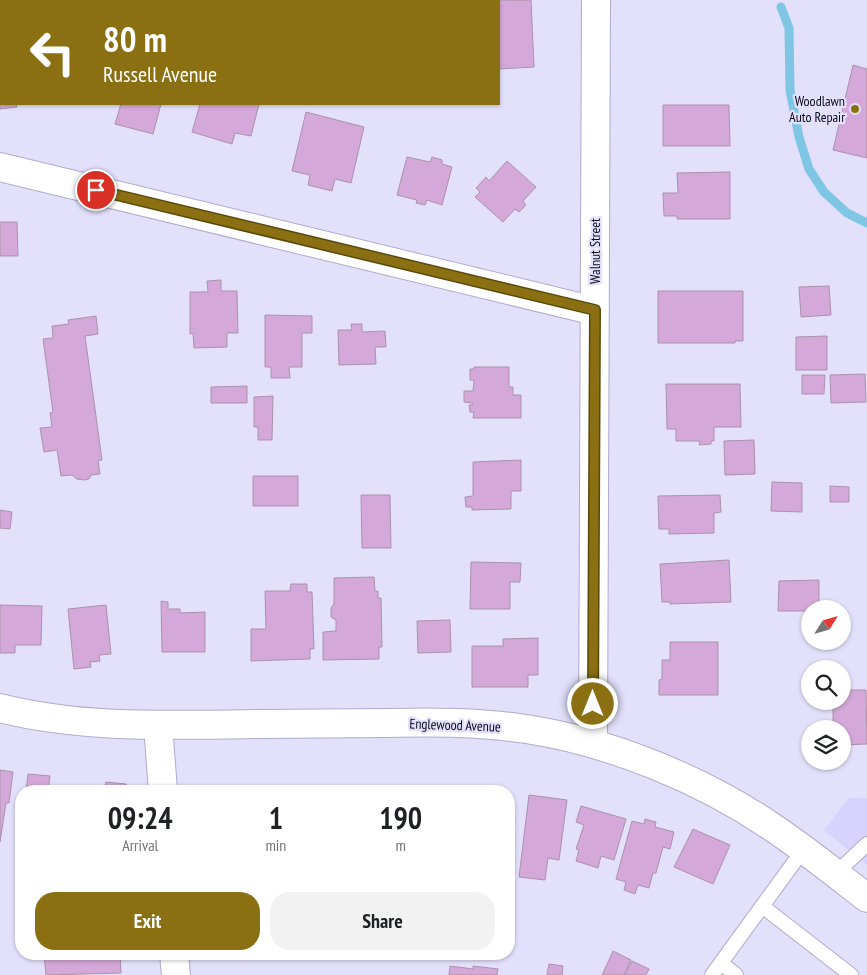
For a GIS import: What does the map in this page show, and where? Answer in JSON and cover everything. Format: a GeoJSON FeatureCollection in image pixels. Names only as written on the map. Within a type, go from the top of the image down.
{"type":"FeatureCollection","features":[{"type":"Feature","properties":{"kind":"street","name":"Walnut Street"},"geometry":{"type":"LineString","coordinates":[[593,743],[596,0]]}},
{"type":"Feature","properties":{"kind":"street"},"geometry":{"type":"LineString","coordinates":[[0,168],[595,310]]}},
{"type":"Feature","properties":{"kind":"street","name":"Englewood Avenue"},"geometry":{"type":"LineString","coordinates":[[0,708],[25,714],[79,722],[158,725],[459,722],[526,729],[593,743],[656,766],[713,792],[771,826],[867,898]]}},
{"type":"Feature","properties":{"kind":"street"},"geometry":{"type":"LineString","coordinates":[[158,725],[163,785]]}},
{"type":"Feature","properties":{"kind":"street"},"geometry":{"type":"LineString","coordinates":[[175,960],[176,975]]}},
{"type":"Feature","properties":{"kind":"lane"},"geometry":{"type":"LineString","coordinates":[[835,874],[867,844]]}},
{"type":"Feature","properties":{"kind":"lane"},"geometry":{"type":"LineString","coordinates":[[712,975],[804,850]]}},
{"type":"Feature","properties":{"kind":"lane"},"geometry":{"type":"LineString","coordinates":[[762,906],[851,975]]}},
{"type":"Feature","properties":{"kind":"lane"},"geometry":{"type":"LineString","coordinates":[[721,963],[736,975]]}},
{"type":"Feature","properties":{"kind":"shaded area"},"geometry":{"type":"Polygon","coordinates":[[[849,798],[867,798],[867,865],[824,830],[849,798]]]}},
{"type":"Feature","properties":{"kind":"building"},"geometry":{"type":"Polygon","coordinates":[[[500,0],[531,0],[534,67],[500,69],[500,0]]]}},
{"type":"Feature","properties":{"kind":"building","name":"Woodlawn Auto Repair"},"geometry":{"type":"Polygon","coordinates":[[[853,65],[867,69],[867,158],[833,150],[853,65]]]}},
{"type":"Feature","properties":{"kind":"building"},"geometry":{"type":"Polygon","coordinates":[[[0,105],[16,105],[17,107],[0,109],[0,105]]]}},
{"type":"Feature","properties":{"kind":"building"},"geometry":{"type":"Polygon","coordinates":[[[121,105],[161,105],[153,134],[115,124],[121,105]]]}},
{"type":"Feature","properties":{"kind":"building"},"geometry":{"type":"Polygon","coordinates":[[[200,105],[259,105],[251,136],[235,133],[232,144],[192,132],[200,105]]]}},
{"type":"Feature","properties":{"kind":"building"},"geometry":{"type":"Polygon","coordinates":[[[663,105],[729,105],[730,146],[663,146],[663,105]]]}},
{"type":"Feature","properties":{"kind":"building"},"geometry":{"type":"Polygon","coordinates":[[[306,112],[364,127],[351,183],[335,179],[332,191],[308,185],[310,175],[292,171],[306,112]]]}},
{"type":"Feature","properties":{"kind":"building"},"geometry":{"type":"Polygon","coordinates":[[[407,157],[430,162],[432,157],[442,160],[442,164],[452,167],[442,205],[427,200],[425,205],[416,203],[417,200],[397,195],[407,157]]]}},
{"type":"Feature","properties":{"kind":"building"},"geometry":{"type":"Polygon","coordinates":[[[507,161],[536,187],[523,201],[526,205],[519,212],[515,209],[503,222],[475,197],[480,192],[476,188],[486,177],[489,181],[507,161]]]}},
{"type":"Feature","properties":{"kind":"building"},"geometry":{"type":"Polygon","coordinates":[[[730,172],[730,219],[677,219],[677,216],[664,216],[663,193],[678,193],[677,173],[730,172]]]}},
{"type":"Feature","properties":{"kind":"building"},"geometry":{"type":"Polygon","coordinates":[[[0,222],[17,222],[18,256],[0,256],[0,222]]]}},
{"type":"Feature","properties":{"kind":"building"},"geometry":{"type":"Polygon","coordinates":[[[221,280],[221,291],[237,291],[238,333],[227,333],[227,347],[194,348],[193,333],[190,334],[190,292],[208,292],[207,281],[221,280]]]}},
{"type":"Feature","properties":{"kind":"building"},"geometry":{"type":"Polygon","coordinates":[[[829,286],[831,315],[801,317],[799,287],[829,286]]]}},
{"type":"Feature","properties":{"kind":"building"},"geometry":{"type":"Polygon","coordinates":[[[658,291],[743,291],[743,341],[735,341],[735,343],[658,343],[658,291]]]}},
{"type":"Feature","properties":{"kind":"building"},"geometry":{"type":"Polygon","coordinates":[[[265,315],[312,316],[312,333],[302,333],[302,367],[289,367],[290,378],[271,378],[271,367],[265,367],[265,315]]]}},
{"type":"Feature","properties":{"kind":"building"},"geometry":{"type":"Polygon","coordinates":[[[96,316],[98,334],[85,336],[102,460],[98,461],[100,474],[91,475],[89,479],[84,480],[77,479],[72,475],[61,476],[57,450],[44,452],[40,428],[52,427],[50,413],[53,412],[43,339],[53,338],[52,326],[69,324],[68,320],[96,316]]]}},
{"type":"Feature","properties":{"kind":"building"},"geometry":{"type":"Polygon","coordinates":[[[351,324],[362,324],[362,332],[385,331],[386,347],[375,347],[376,364],[339,365],[338,330],[352,330],[351,324]]]}},
{"type":"Feature","properties":{"kind":"building"},"geometry":{"type":"Polygon","coordinates":[[[827,336],[827,370],[796,370],[796,337],[827,336]]]}},
{"type":"Feature","properties":{"kind":"building"},"geometry":{"type":"Polygon","coordinates":[[[474,367],[509,367],[509,387],[513,387],[513,395],[521,395],[521,418],[473,418],[474,412],[470,412],[469,405],[473,405],[472,403],[464,402],[464,391],[473,391],[474,380],[470,380],[470,369],[474,369],[474,367]]]}},
{"type":"Feature","properties":{"kind":"building"},"geometry":{"type":"Polygon","coordinates":[[[865,374],[866,402],[831,403],[830,375],[865,374]]]}},
{"type":"Feature","properties":{"kind":"building"},"geometry":{"type":"Polygon","coordinates":[[[802,375],[825,375],[824,394],[802,394],[802,375]]]}},
{"type":"Feature","properties":{"kind":"building"},"geometry":{"type":"Polygon","coordinates":[[[666,384],[740,384],[741,427],[714,427],[714,441],[711,441],[711,444],[699,445],[700,441],[676,441],[676,429],[667,429],[666,384]]]}},
{"type":"Feature","properties":{"kind":"building"},"geometry":{"type":"Polygon","coordinates":[[[247,386],[247,403],[211,403],[211,387],[247,386]]]}},
{"type":"Feature","properties":{"kind":"building"},"geometry":{"type":"Polygon","coordinates":[[[273,396],[272,440],[258,440],[258,427],[254,427],[254,397],[273,396]]]}},
{"type":"Feature","properties":{"kind":"building"},"geometry":{"type":"Polygon","coordinates":[[[754,440],[755,474],[725,475],[724,441],[754,440]]]}},
{"type":"Feature","properties":{"kind":"building"},"geometry":{"type":"Polygon","coordinates":[[[521,460],[521,491],[511,491],[511,509],[472,510],[472,507],[466,507],[465,497],[473,496],[473,462],[521,460]]]}},
{"type":"Feature","properties":{"kind":"building"},"geometry":{"type":"Polygon","coordinates":[[[253,476],[298,476],[298,506],[253,506],[253,476]]]}},
{"type":"Feature","properties":{"kind":"building"},"geometry":{"type":"Polygon","coordinates":[[[772,482],[802,483],[802,512],[771,511],[772,482]]]}},
{"type":"Feature","properties":{"kind":"building"},"geometry":{"type":"Polygon","coordinates":[[[830,486],[849,487],[849,502],[830,502],[830,486]]]}},
{"type":"Feature","properties":{"kind":"building"},"geometry":{"type":"Polygon","coordinates":[[[361,495],[390,495],[391,548],[362,548],[361,495]]]}},
{"type":"Feature","properties":{"kind":"building"},"geometry":{"type":"Polygon","coordinates":[[[720,495],[721,512],[714,513],[714,533],[669,534],[669,529],[659,529],[658,496],[720,495]]]}},
{"type":"Feature","properties":{"kind":"building"},"geometry":{"type":"Polygon","coordinates":[[[0,510],[12,512],[10,529],[0,528],[0,510]]]}},
{"type":"Feature","properties":{"kind":"building"},"geometry":{"type":"Polygon","coordinates":[[[729,560],[731,602],[670,604],[670,602],[662,602],[660,564],[729,560]]]}},
{"type":"Feature","properties":{"kind":"building"},"geometry":{"type":"Polygon","coordinates":[[[471,562],[521,563],[520,582],[510,582],[510,609],[470,609],[471,562]]]}},
{"type":"Feature","properties":{"kind":"building"},"geometry":{"type":"Polygon","coordinates":[[[374,577],[375,591],[378,591],[378,598],[381,598],[382,647],[379,647],[379,659],[323,660],[323,632],[336,631],[336,620],[331,617],[331,608],[334,604],[334,578],[374,577]]]}},
{"type":"Feature","properties":{"kind":"building"},"geometry":{"type":"Polygon","coordinates":[[[819,580],[819,600],[801,600],[801,611],[778,611],[779,581],[819,580]]]}},
{"type":"Feature","properties":{"kind":"building"},"geometry":{"type":"Polygon","coordinates":[[[291,584],[307,584],[307,592],[312,592],[314,649],[310,649],[310,659],[251,661],[251,629],[266,629],[265,591],[290,591],[291,584]]]}},
{"type":"Feature","properties":{"kind":"building"},"geometry":{"type":"Polygon","coordinates":[[[161,601],[168,602],[168,609],[180,609],[180,613],[205,612],[205,652],[162,652],[161,601]]]}},
{"type":"Feature","properties":{"kind":"building"},"geometry":{"type":"Polygon","coordinates":[[[0,605],[42,606],[41,645],[15,645],[15,653],[0,653],[0,605]]]}},
{"type":"Feature","properties":{"kind":"building"},"geometry":{"type":"Polygon","coordinates":[[[106,605],[111,654],[99,655],[100,661],[90,662],[91,667],[74,669],[68,609],[106,605]]]}},
{"type":"Feature","properties":{"kind":"building"},"geometry":{"type":"Polygon","coordinates":[[[450,620],[451,652],[418,653],[417,621],[450,620]]]}},
{"type":"Feature","properties":{"kind":"building"},"geometry":{"type":"Polygon","coordinates":[[[538,638],[538,675],[528,675],[528,687],[472,687],[472,646],[503,646],[503,639],[538,638]]]}},
{"type":"Feature","properties":{"kind":"building"},"geometry":{"type":"Polygon","coordinates":[[[670,642],[718,642],[718,695],[659,695],[659,680],[662,679],[662,660],[670,660],[670,642]]]}},
{"type":"Feature","properties":{"kind":"building"},"geometry":{"type":"Polygon","coordinates":[[[851,690],[866,690],[867,744],[851,745],[851,720],[833,720],[833,710],[851,710],[851,690]]]}},
{"type":"Feature","properties":{"kind":"building"},"geometry":{"type":"Polygon","coordinates":[[[0,770],[13,772],[9,803],[6,803],[0,842],[0,770]]]}},
{"type":"Feature","properties":{"kind":"building"},"geometry":{"type":"Polygon","coordinates":[[[28,774],[50,776],[49,785],[27,785],[28,774]]]}},
{"type":"Feature","properties":{"kind":"building"},"geometry":{"type":"Polygon","coordinates":[[[106,782],[126,784],[126,785],[106,785],[106,782]]]}},
{"type":"Feature","properties":{"kind":"building"},"geometry":{"type":"Polygon","coordinates":[[[529,795],[567,800],[559,860],[548,858],[545,880],[519,877],[529,795]]]}},
{"type":"Feature","properties":{"kind":"building"},"geometry":{"type":"Polygon","coordinates":[[[581,806],[626,819],[614,860],[601,856],[598,868],[576,861],[579,850],[576,849],[584,825],[576,822],[581,806]]]}},
{"type":"Feature","properties":{"kind":"building"},"geometry":{"type":"Polygon","coordinates":[[[645,819],[656,822],[655,827],[674,832],[670,849],[663,847],[656,873],[653,873],[649,888],[638,885],[635,894],[624,890],[626,882],[616,879],[632,821],[644,824],[645,819]]]}},
{"type":"Feature","properties":{"kind":"building"},"geometry":{"type":"Polygon","coordinates":[[[693,829],[730,845],[713,884],[674,867],[693,829]]]}},
{"type":"Feature","properties":{"kind":"building"},"geometry":{"type":"Polygon","coordinates":[[[613,951],[631,960],[624,975],[602,975],[613,951]]]}},
{"type":"Feature","properties":{"kind":"building"},"geometry":{"type":"Polygon","coordinates":[[[45,960],[120,960],[121,973],[46,975],[45,960]]]}},
{"type":"Feature","properties":{"kind":"building"},"geometry":{"type":"Polygon","coordinates":[[[632,961],[649,969],[646,975],[625,975],[632,961]]]}},
{"type":"Feature","properties":{"kind":"building"},"geometry":{"type":"Polygon","coordinates":[[[549,964],[563,966],[562,975],[547,975],[549,964]]]}},
{"type":"Feature","properties":{"kind":"building"},"geometry":{"type":"Polygon","coordinates":[[[450,966],[473,969],[473,966],[498,969],[497,975],[449,975],[450,966]]]}},
{"type":"Feature","properties":{"kind":"waterway"},"geometry":{"type":"LineString","coordinates":[[781,7],[789,28],[790,90],[799,137],[809,169],[824,192],[847,213],[867,223]]}},
{"type":"Feature","properties":{"kind":"place","name":"Woodlawn Auto Repair"},"geometry":{"type":"Point","coordinates":[855,109]}},
{"type":"Feature","properties":{"kind":"route"},"geometry":{"type":"LineString","coordinates":[[96,190],[595,310],[593,704]]}}]}
